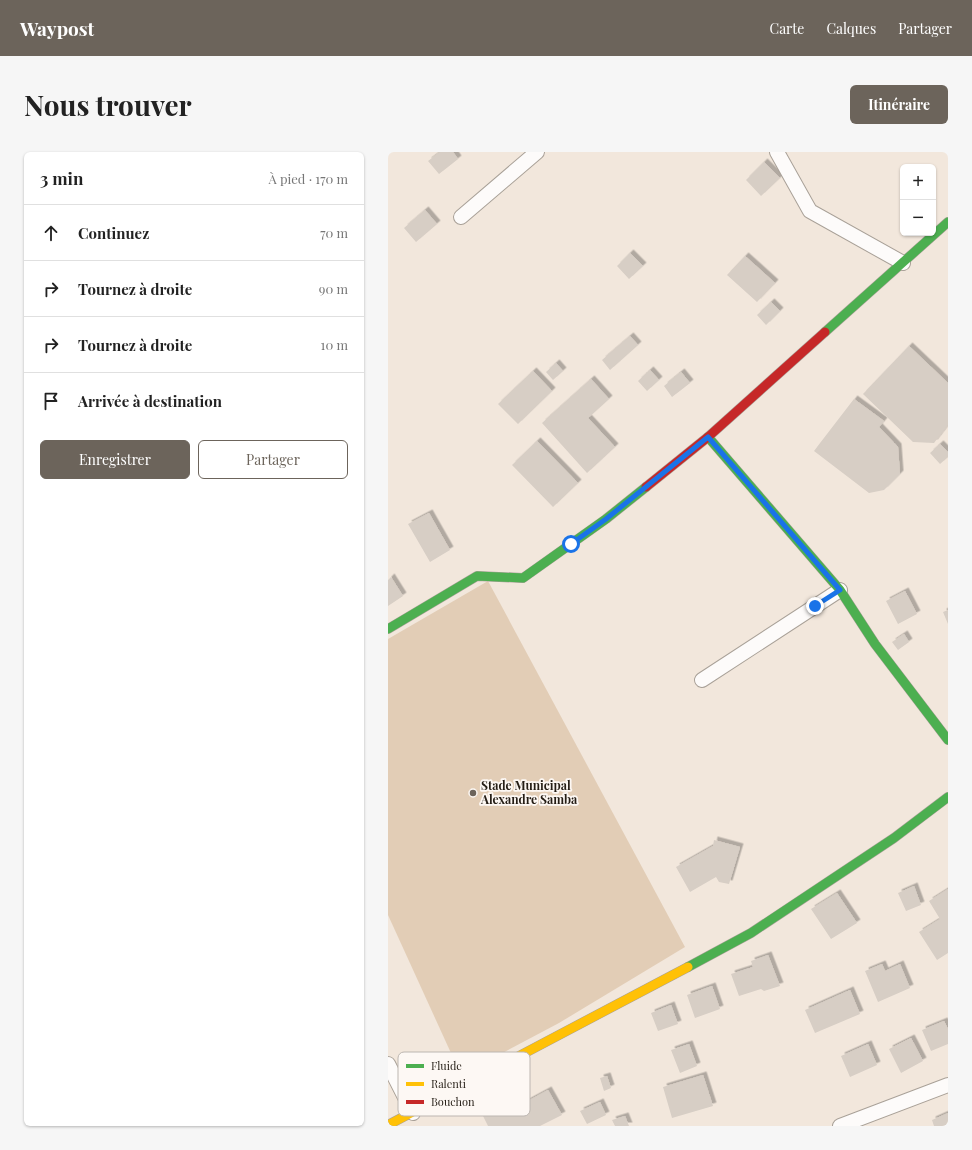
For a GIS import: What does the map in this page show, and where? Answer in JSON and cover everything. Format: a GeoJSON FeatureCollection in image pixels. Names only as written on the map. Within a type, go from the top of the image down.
{"type":"FeatureCollection","features":[{"type":"Feature","properties":{"kind":"street"},"geometry":{"type":"LineString","coordinates":[[461,217],[537,152]]}},
{"type":"Feature","properties":{"kind":"street"},"geometry":{"type":"LineString","coordinates":[[777,152],[810,211],[903,263]]}},
{"type":"Feature","properties":{"kind":"street"},"geometry":{"type":"LineString","coordinates":[[388,629],[477,576],[524,578],[606,519],[708,437],[948,222]]}},
{"type":"Feature","properties":{"kind":"street"},"geometry":{"type":"LineString","coordinates":[[708,437],[840,590],[875,644],[948,740]]}},
{"type":"Feature","properties":{"kind":"street"},"geometry":{"type":"LineString","coordinates":[[702,680],[840,590]]}},
{"type":"Feature","properties":{"kind":"street"},"geometry":{"type":"LineString","coordinates":[[528,1052],[751,933],[894,838],[948,797]]}},
{"type":"Feature","properties":{"kind":"street"},"geometry":{"type":"LineString","coordinates":[[388,1064],[398,1084]]}},
{"type":"Feature","properties":{"kind":"street"},"geometry":{"type":"LineString","coordinates":[[840,1126],[948,1084]]}},
{"type":"Feature","properties":{"kind":"street"},"geometry":{"type":"LineString","coordinates":[[388,1125],[407,1116]]}},
{"type":"Feature","properties":{"kind":"shaded area"},"geometry":{"type":"Polygon","coordinates":[[[488,581],[685,947],[559,1023],[504,1052],[451,1052],[388,915],[388,639],[488,581]]]}},
{"type":"Feature","properties":{"kind":"building"},"geometry":{"type":"Polygon","coordinates":[[[440,152],[453,152],[458,159],[439,174],[428,161],[440,152]]]}},
{"type":"Feature","properties":{"kind":"building"},"geometry":{"type":"Polygon","coordinates":[[[764,162],[780,178],[761,196],[746,180],[764,162]]]}},
{"type":"Feature","properties":{"kind":"building"},"geometry":{"type":"Polygon","coordinates":[[[425,210],[437,224],[416,242],[404,228],[425,210]]]}},
{"type":"Feature","properties":{"kind":"building"},"geometry":{"type":"Polygon","coordinates":[[[630,253],[643,266],[629,279],[617,266],[630,253]]]}},
{"type":"Feature","properties":{"kind":"building"},"geometry":{"type":"Polygon","coordinates":[[[745,256],[775,283],[757,302],[727,275],[745,256]]]}},
{"type":"Feature","properties":{"kind":"building"},"geometry":{"type":"Polygon","coordinates":[[[771,302],[780,311],[766,325],[757,315],[771,302]]]}},
{"type":"Feature","properties":{"kind":"building"},"geometry":{"type":"Polygon","coordinates":[[[630,336],[638,345],[610,370],[602,360],[630,336]]]}},
{"type":"Feature","properties":{"kind":"building"},"geometry":{"type":"Polygon","coordinates":[[[909,346],[948,383],[948,425],[934,443],[913,442],[863,394],[909,346]]]}},
{"type":"Feature","properties":{"kind":"building"},"geometry":{"type":"Polygon","coordinates":[[[556,363],[563,371],[553,380],[546,372],[556,363]]]}},
{"type":"Feature","properties":{"kind":"building"},"geometry":{"type":"Polygon","coordinates":[[[650,370],[659,380],[647,391],[638,381],[650,370]]]}},
{"type":"Feature","properties":{"kind":"building"},"geometry":{"type":"Polygon","coordinates":[[[533,371],[552,391],[518,424],[498,404],[533,371]]]}},
{"type":"Feature","properties":{"kind":"building"},"geometry":{"type":"Polygon","coordinates":[[[681,372],[690,383],[672,397],[664,386],[681,372]]]}},
{"type":"Feature","properties":{"kind":"building"},"geometry":{"type":"Polygon","coordinates":[[[591,379],[609,399],[588,418],[615,447],[587,473],[542,423],[591,379]]]}},
{"type":"Feature","properties":{"kind":"building"},"geometry":{"type":"Polygon","coordinates":[[[854,399],[884,421],[879,427],[898,447],[900,474],[884,490],[869,493],[814,451],[854,399]]]}},
{"type":"Feature","properties":{"kind":"building"},"geometry":{"type":"Polygon","coordinates":[[[537,441],[578,483],[553,507],[512,465],[537,441]]]}},
{"type":"Feature","properties":{"kind":"building"},"geometry":{"type":"Polygon","coordinates":[[[940,444],[948,452],[948,457],[940,464],[930,453],[940,444]]]}},
{"type":"Feature","properties":{"kind":"building"},"geometry":{"type":"Polygon","coordinates":[[[429,513],[450,550],[430,562],[408,524],[429,513]]]}},
{"type":"Feature","properties":{"kind":"building"},"geometry":{"type":"Polygon","coordinates":[[[391,577],[403,596],[388,606],[388,580],[391,577]]]}},
{"type":"Feature","properties":{"kind":"building"},"geometry":{"type":"Polygon","coordinates":[[[905,591],[917,614],[898,624],[886,601],[905,591]]]}},
{"type":"Feature","properties":{"kind":"building"},"geometry":{"type":"Polygon","coordinates":[[[948,610],[948,624],[943,612],[948,610]]]}},
{"type":"Feature","properties":{"kind":"building"},"geometry":{"type":"Polygon","coordinates":[[[904,634],[909,642],[898,650],[892,642],[904,634]]]}},
{"type":"Feature","properties":{"kind":"building"},"geometry":{"type":"Polygon","coordinates":[[[714,840],[740,847],[729,884],[719,882],[716,877],[690,892],[676,867],[713,846],[714,840]]]}},
{"type":"Feature","properties":{"kind":"building"},"geometry":{"type":"Polygon","coordinates":[[[914,886],[921,905],[906,911],[898,893],[914,886]]]}},
{"type":"Feature","properties":{"kind":"building"},"geometry":{"type":"Polygon","coordinates":[[[948,889],[948,953],[937,960],[919,932],[940,919],[929,901],[948,889]]]}},
{"type":"Feature","properties":{"kind":"building"},"geometry":{"type":"Polygon","coordinates":[[[837,893],[857,923],[831,939],[811,909],[837,893]]]}},
{"type":"Feature","properties":{"kind":"building"},"geometry":{"type":"Polygon","coordinates":[[[768,955],[780,986],[764,991],[761,989],[739,996],[731,974],[753,967],[751,961],[768,955]]]}},
{"type":"Feature","properties":{"kind":"building"},"geometry":{"type":"Polygon","coordinates":[[[882,964],[885,971],[900,964],[910,988],[878,1002],[865,971],[882,964]]]}},
{"type":"Feature","properties":{"kind":"building"},"geometry":{"type":"Polygon","coordinates":[[[712,986],[720,1009],[695,1018],[687,995],[712,986]]]}},
{"type":"Feature","properties":{"kind":"building"},"geometry":{"type":"Polygon","coordinates":[[[850,990],[860,1014],[815,1033],[805,1010],[850,990]]]}},
{"type":"Feature","properties":{"kind":"building"},"geometry":{"type":"Polygon","coordinates":[[[671,1005],[678,1024],[658,1031],[651,1013],[671,1005]]]}},
{"type":"Feature","properties":{"kind":"building"},"geometry":{"type":"Polygon","coordinates":[[[944,1021],[948,1029],[948,1044],[931,1051],[922,1030],[944,1021]]]}},
{"type":"Feature","properties":{"kind":"building"},"geometry":{"type":"Polygon","coordinates":[[[911,1038],[923,1061],[901,1073],[889,1049],[911,1038]]]}},
{"type":"Feature","properties":{"kind":"building"},"geometry":{"type":"Polygon","coordinates":[[[689,1044],[697,1066],[680,1073],[671,1050],[689,1044]]]}},
{"type":"Feature","properties":{"kind":"building"},"geometry":{"type":"Polygon","coordinates":[[[868,1044],[877,1065],[850,1077],[841,1056],[868,1044]]]}},
{"type":"Feature","properties":{"kind":"building"},"geometry":{"type":"Polygon","coordinates":[[[703,1075],[713,1106],[672,1118],[663,1087],[703,1075]]]}},
{"type":"Feature","properties":{"kind":"building"},"geometry":{"type":"Polygon","coordinates":[[[607,1076],[611,1088],[604,1091],[600,1078],[607,1076]]]}},
{"type":"Feature","properties":{"kind":"building"},"geometry":{"type":"Polygon","coordinates":[[[548,1090],[562,1115],[540,1126],[488,1126],[483,1116],[530,1116],[530,1100],[548,1090]]]}},
{"type":"Feature","properties":{"kind":"building"},"geometry":{"type":"Polygon","coordinates":[[[600,1102],[606,1115],[587,1124],[580,1111],[600,1102]]]}},
{"type":"Feature","properties":{"kind":"building"},"geometry":{"type":"Polygon","coordinates":[[[948,1113],[948,1126],[934,1126],[932,1120],[948,1113]]]}},
{"type":"Feature","properties":{"kind":"building"},"geometry":{"type":"Polygon","coordinates":[[[625,1116],[629,1126],[615,1126],[612,1120],[625,1116]]]}},
{"type":"Feature","properties":{"kind":"traffic: fast"},"geometry":{"type":"LineString","coordinates":[[825,332],[948,222]]}},
{"type":"Feature","properties":{"kind":"traffic: fast"},"geometry":{"type":"LineString","coordinates":[[708,437],[840,590],[875,644],[948,740]]}},
{"type":"Feature","properties":{"kind":"traffic: fast"},"geometry":{"type":"LineString","coordinates":[[388,629],[477,576],[523,578],[606,519],[646,487]]}},
{"type":"Feature","properties":{"kind":"traffic: fast"},"geometry":{"type":"LineString","coordinates":[[688,967],[751,933],[894,838],[948,797]]}},
{"type":"Feature","properties":{"kind":"traffic: slow"},"geometry":{"type":"LineString","coordinates":[[527,1052],[688,967]]}},
{"type":"Feature","properties":{"kind":"traffic: slow"},"geometry":{"type":"LineString","coordinates":[[388,1125],[405,1116]]}},
{"type":"Feature","properties":{"kind":"traffic: jam"},"geometry":{"type":"LineString","coordinates":[[646,487],[708,437],[825,332]]}},
{"type":"Feature","properties":{"kind":"place","name":"Stade Municipal Alexandre Samba"},"geometry":{"type":"Point","coordinates":[473,793]}},
{"type":"Feature","properties":{"kind":"route"},"geometry":{"type":"LineString","coordinates":[[571,544],[606,519],[708,437],[840,590],[815,606]]}}]}
